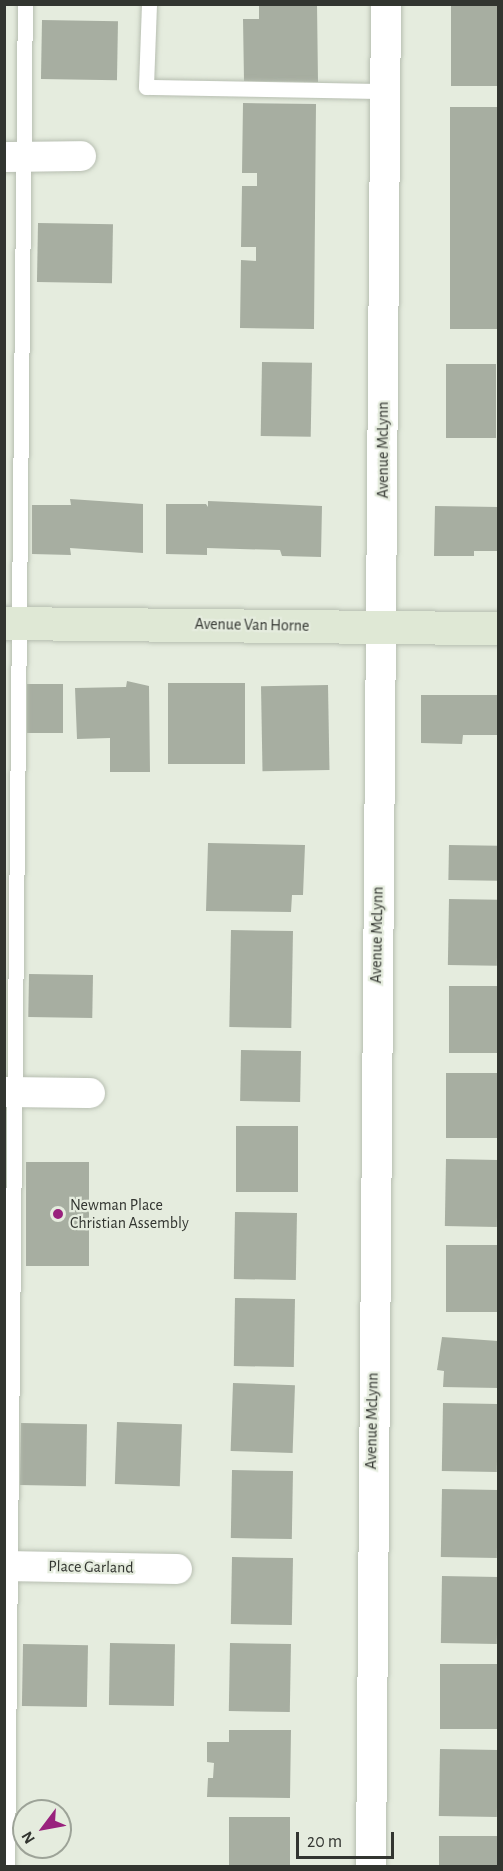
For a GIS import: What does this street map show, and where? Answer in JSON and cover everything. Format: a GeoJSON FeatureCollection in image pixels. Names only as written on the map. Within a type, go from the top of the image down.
{"type":"FeatureCollection","features":[{"type":"Feature","properties":{"kind":"main road","name":"Avenue Van Horne"},"geometry":{"type":"LineString","coordinates":[[13,623],[498,628]]}},
{"type":"Feature","properties":{"kind":"street","name":"Avenue McLynn"},"geometry":{"type":"LineString","coordinates":[[371,1866],[386,4]]}},
{"type":"Feature","properties":{"kind":"street"},"geometry":{"type":"LineString","coordinates":[[14,157],[81,156]]}},
{"type":"Feature","properties":{"kind":"street"},"geometry":{"type":"LineString","coordinates":[[9,1092],[90,1093]]}},
{"type":"Feature","properties":{"kind":"street","name":"Place Garland"},"geometry":{"type":"LineString","coordinates":[[7,1566],[177,1569]]}},
{"type":"Feature","properties":{"kind":"lane"},"geometry":{"type":"LineString","coordinates":[[7,1866],[14,157],[25,4]]}},
{"type":"Feature","properties":{"kind":"lane"},"geometry":{"type":"LineString","coordinates":[[149,4],[146,87],[385,91]]}},
{"type":"Feature","properties":{"kind":"building"},"geometry":{"type":"Polygon","coordinates":[[[259,4],[317,4],[318,82],[244,81],[243,19],[259,19],[259,4]]]}},
{"type":"Feature","properties":{"kind":"building"},"geometry":{"type":"Polygon","coordinates":[[[451,4],[498,4],[498,86],[451,86],[451,4]]]}},
{"type":"Feature","properties":{"kind":"building"},"geometry":{"type":"Polygon","coordinates":[[[42,20],[118,21],[117,80],[41,79],[42,20]]]}},
{"type":"Feature","properties":{"kind":"building"},"geometry":{"type":"Polygon","coordinates":[[[243,103],[316,104],[314,329],[240,328],[241,260],[256,261],[256,247],[241,247],[242,186],[257,186],[257,173],[242,173],[243,103]]]}},
{"type":"Feature","properties":{"kind":"building"},"geometry":{"type":"Polygon","coordinates":[[[450,107],[498,107],[498,329],[450,329],[450,107]]]}},
{"type":"Feature","properties":{"kind":"building"},"geometry":{"type":"Polygon","coordinates":[[[38,223],[113,224],[112,283],[37,282],[38,223]]]}},
{"type":"Feature","properties":{"kind":"building"},"geometry":{"type":"Polygon","coordinates":[[[262,362],[312,363],[311,437],[261,436],[262,362]]]}},
{"type":"Feature","properties":{"kind":"building"},"geometry":{"type":"Polygon","coordinates":[[[446,364],[496,364],[496,438],[446,438],[446,364]]]}},
{"type":"Feature","properties":{"kind":"building"},"geometry":{"type":"Polygon","coordinates":[[[70,499],[143,504],[143,553],[70,548],[71,555],[32,554],[32,505],[71,505],[70,499]]]}},
{"type":"Feature","properties":{"kind":"building"},"geometry":{"type":"Polygon","coordinates":[[[208,501],[322,506],[321,557],[282,556],[280,550],[207,548],[207,555],[166,554],[166,504],[206,504],[208,507],[208,501]]]}},
{"type":"Feature","properties":{"kind":"building"},"geometry":{"type":"Polygon","coordinates":[[[435,506],[498,507],[498,551],[474,551],[474,556],[434,556],[435,506]]]}},
{"type":"Feature","properties":{"kind":"building"},"geometry":{"type":"Polygon","coordinates":[[[127,681],[149,686],[150,772],[110,772],[110,738],[77,739],[75,688],[126,687],[127,681]]]}},
{"type":"Feature","properties":{"kind":"building"},"geometry":{"type":"Polygon","coordinates":[[[168,683],[245,683],[245,764],[168,764],[168,683]]]}},
{"type":"Feature","properties":{"kind":"building"},"geometry":{"type":"Polygon","coordinates":[[[27,684],[63,684],[63,733],[27,733],[27,684]]]}},
{"type":"Feature","properties":{"kind":"building"},"geometry":{"type":"Polygon","coordinates":[[[328,685],[329,770],[262,771],[261,686],[328,685]]]}},
{"type":"Feature","properties":{"kind":"building"},"geometry":{"type":"Polygon","coordinates":[[[421,695],[498,695],[498,735],[463,735],[462,744],[421,743],[421,695]]]}},
{"type":"Feature","properties":{"kind":"building"},"geometry":{"type":"Polygon","coordinates":[[[208,843],[305,845],[303,895],[292,895],[291,912],[206,911],[208,843]]]}},
{"type":"Feature","properties":{"kind":"building"},"geometry":{"type":"Polygon","coordinates":[[[449,845],[498,846],[497,881],[448,880],[449,845]]]}},
{"type":"Feature","properties":{"kind":"building"},"geometry":{"type":"Polygon","coordinates":[[[449,899],[498,900],[497,966],[448,965],[449,899]]]}},
{"type":"Feature","properties":{"kind":"building"},"geometry":{"type":"Polygon","coordinates":[[[231,930],[293,931],[291,1028],[229,1027],[231,930]]]}},
{"type":"Feature","properties":{"kind":"building"},"geometry":{"type":"Polygon","coordinates":[[[29,974],[93,975],[92,1018],[28,1017],[29,974]]]}},
{"type":"Feature","properties":{"kind":"building"},"geometry":{"type":"Polygon","coordinates":[[[449,986],[498,986],[498,1053],[449,1053],[449,986]]]}},
{"type":"Feature","properties":{"kind":"building"},"geometry":{"type":"Polygon","coordinates":[[[241,1050],[301,1051],[300,1102],[240,1101],[241,1050]]]}},
{"type":"Feature","properties":{"kind":"building"},"geometry":{"type":"Polygon","coordinates":[[[446,1073],[498,1073],[498,1138],[446,1138],[446,1073]]]}},
{"type":"Feature","properties":{"kind":"building"},"geometry":{"type":"Polygon","coordinates":[[[236,1126],[298,1126],[298,1192],[236,1192],[236,1126]]]}},
{"type":"Feature","properties":{"kind":"building"},"geometry":{"type":"Polygon","coordinates":[[[446,1159],[498,1160],[497,1227],[445,1226],[446,1159]]]}},
{"type":"Feature","properties":{"kind":"building","name":"Newman Place Christian Assembly"},"geometry":{"type":"Polygon","coordinates":[[[26,1162],[89,1162],[89,1266],[26,1266],[26,1162]]]}},
{"type":"Feature","properties":{"kind":"building"},"geometry":{"type":"Polygon","coordinates":[[[235,1212],[297,1213],[296,1280],[234,1279],[235,1212]]]}},
{"type":"Feature","properties":{"kind":"building"},"geometry":{"type":"Polygon","coordinates":[[[446,1245],[498,1245],[498,1312],[446,1312],[446,1245]]]}},
{"type":"Feature","properties":{"kind":"building"},"geometry":{"type":"Polygon","coordinates":[[[235,1298],[295,1299],[294,1367],[234,1366],[235,1298]]]}},
{"type":"Feature","properties":{"kind":"building"},"geometry":{"type":"Polygon","coordinates":[[[442,1337],[498,1341],[498,1388],[443,1387],[444,1371],[437,1370],[442,1337]]]}},
{"type":"Feature","properties":{"kind":"building"},"geometry":{"type":"Polygon","coordinates":[[[233,1383],[295,1385],[293,1453],[231,1451],[233,1383]]]}},
{"type":"Feature","properties":{"kind":"building"},"geometry":{"type":"Polygon","coordinates":[[[443,1403],[498,1404],[497,1472],[442,1471],[443,1403]]]}},
{"type":"Feature","properties":{"kind":"building"},"geometry":{"type":"Polygon","coordinates":[[[117,1422],[182,1424],[180,1486],[115,1484],[117,1422]]]}},
{"type":"Feature","properties":{"kind":"building"},"geometry":{"type":"Polygon","coordinates":[[[21,1423],[87,1424],[86,1486],[20,1485],[21,1423]]]}},
{"type":"Feature","properties":{"kind":"building"},"geometry":{"type":"Polygon","coordinates":[[[232,1470],[293,1471],[292,1539],[231,1538],[232,1470]]]}},
{"type":"Feature","properties":{"kind":"building"},"geometry":{"type":"Polygon","coordinates":[[[442,1489],[498,1490],[497,1558],[441,1557],[442,1489]]]}},
{"type":"Feature","properties":{"kind":"building"},"geometry":{"type":"Polygon","coordinates":[[[232,1557],[293,1558],[292,1625],[231,1624],[232,1557]]]}},
{"type":"Feature","properties":{"kind":"building"},"geometry":{"type":"Polygon","coordinates":[[[442,1576],[498,1577],[497,1644],[441,1643],[442,1576]]]}},
{"type":"Feature","properties":{"kind":"building"},"geometry":{"type":"Polygon","coordinates":[[[110,1643],[175,1644],[174,1706],[109,1705],[110,1643]]]}},
{"type":"Feature","properties":{"kind":"building"},"geometry":{"type":"Polygon","coordinates":[[[230,1643],[291,1644],[290,1712],[229,1711],[230,1643]]]}},
{"type":"Feature","properties":{"kind":"building"},"geometry":{"type":"Polygon","coordinates":[[[23,1644],[88,1645],[87,1707],[22,1706],[23,1644]]]}},
{"type":"Feature","properties":{"kind":"building"},"geometry":{"type":"Polygon","coordinates":[[[440,1664],[498,1664],[498,1729],[440,1729],[440,1664]]]}},
{"type":"Feature","properties":{"kind":"building"},"geometry":{"type":"Polygon","coordinates":[[[229,1730],[291,1730],[290,1798],[207,1797],[208,1778],[213,1778],[214,1763],[207,1762],[207,1742],[229,1742],[229,1730]]]}},
{"type":"Feature","properties":{"kind":"building"},"geometry":{"type":"Polygon","coordinates":[[[440,1749],[498,1750],[497,1817],[439,1816],[440,1749]]]}},
{"type":"Feature","properties":{"kind":"building"},"geometry":{"type":"Polygon","coordinates":[[[229,1817],[290,1817],[290,1866],[229,1866],[229,1817]]]}},
{"type":"Feature","properties":{"kind":"building"},"geometry":{"type":"Polygon","coordinates":[[[439,1836],[498,1836],[498,1866],[439,1866],[439,1836]]]}},
{"type":"Feature","properties":{"kind":"place","name":"Newman Place Christian Assembly"},"geometry":{"type":"Point","coordinates":[58,1214]}}]}
